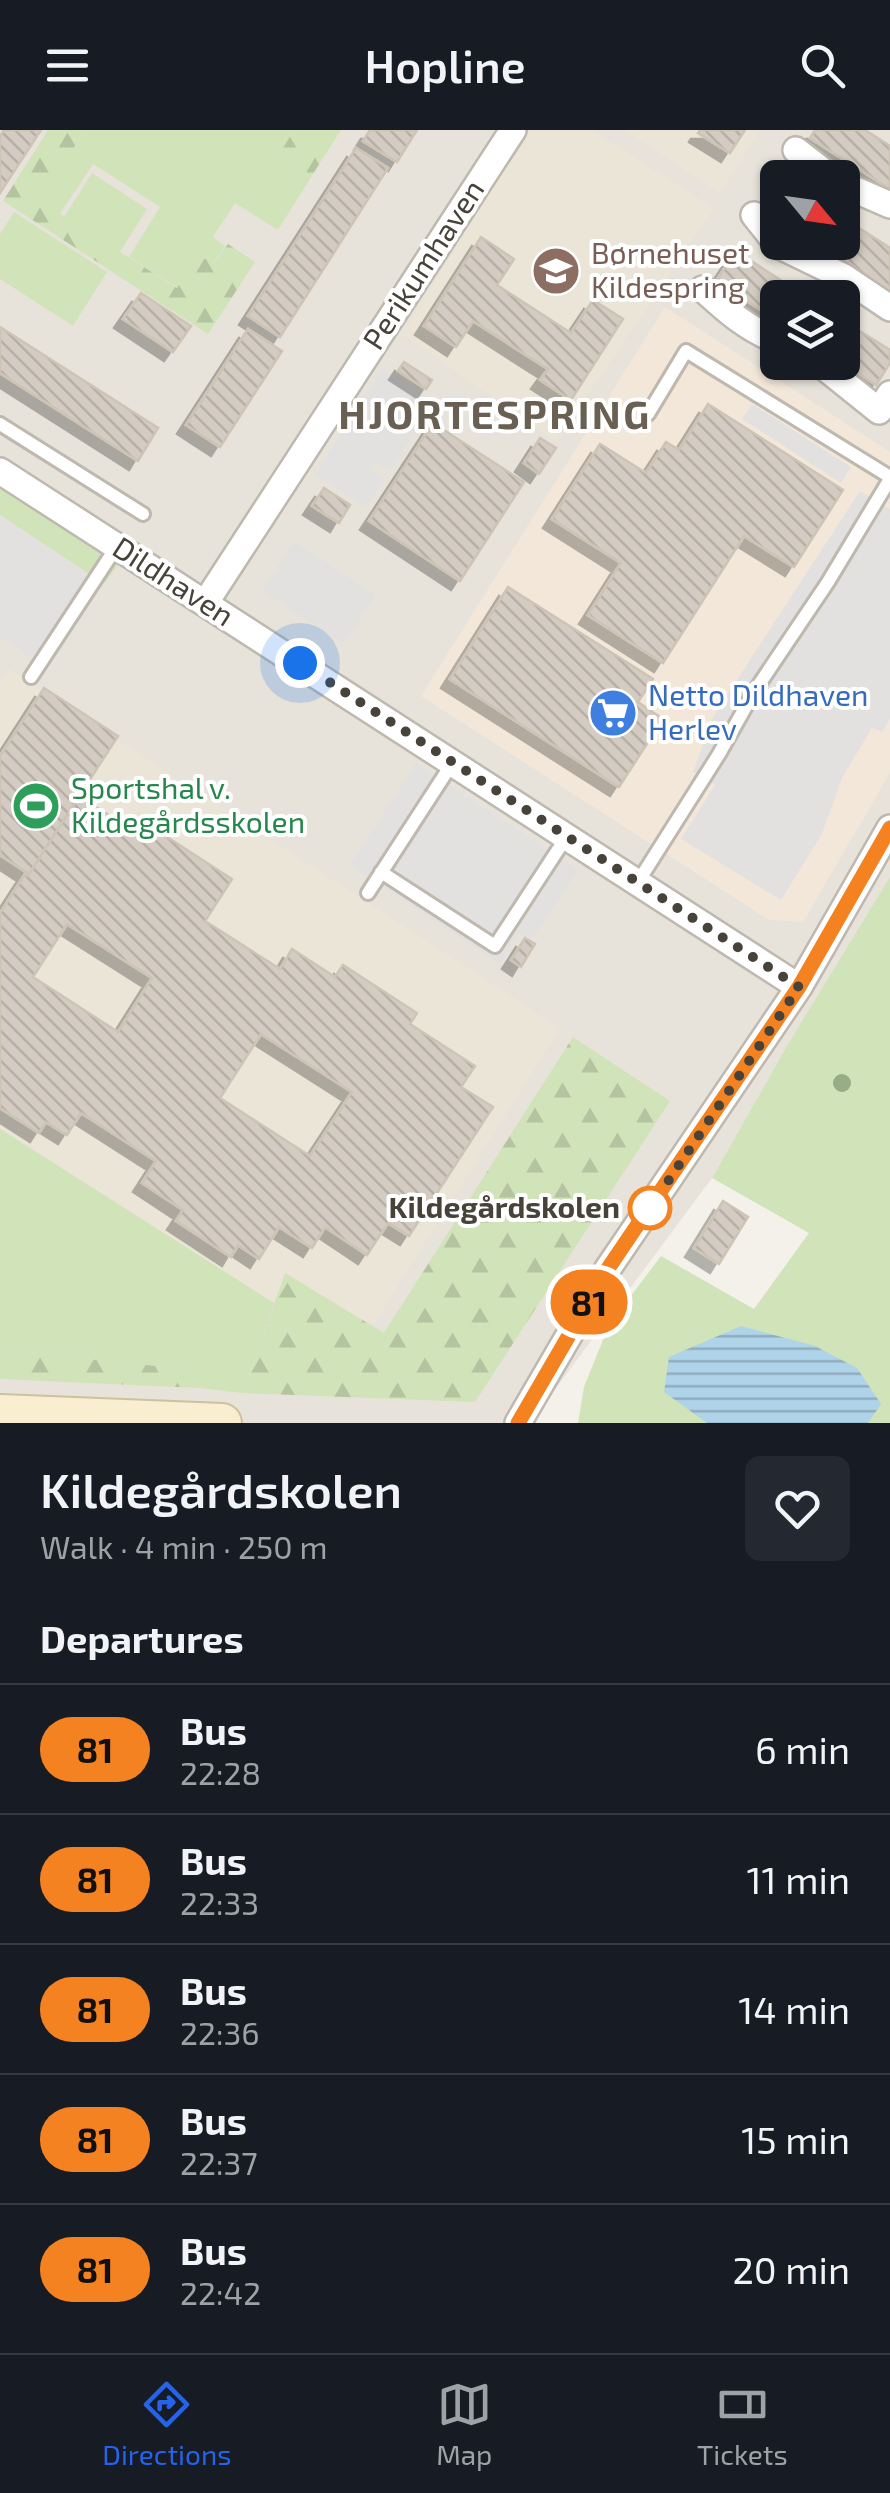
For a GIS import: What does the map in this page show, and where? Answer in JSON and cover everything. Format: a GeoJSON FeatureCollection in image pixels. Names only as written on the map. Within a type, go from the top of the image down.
{"type":"FeatureCollection","features":[{"type":"Feature","properties":{"kind":"street","name":"Perikumhaven"},"geometry":{"type":"LineString","coordinates":[[206,602],[513,130]]}},
{"type":"Feature","properties":{"kind":"street"},"geometry":{"type":"LineString","coordinates":[[796,150],[809,160]]}},
{"type":"Feature","properties":{"kind":"street"},"geometry":{"type":"LineString","coordinates":[[860,192],[890,206]]}},
{"type":"Feature","properties":{"kind":"street"},"geometry":{"type":"LineString","coordinates":[[754,215],[778,245],[844,278],[890,308]]}},
{"type":"Feature","properties":{"kind":"street"},"geometry":{"type":"LineString","coordinates":[[703,289],[736,320],[760,334]]}},
{"type":"Feature","properties":{"kind":"street"},"geometry":{"type":"LineString","coordinates":[[845,380],[886,408]]}},
{"type":"Feature","properties":{"kind":"street","name":"Dildhaven"},"geometry":{"type":"LineString","coordinates":[[0,471],[799,987]]}},
{"type":"Feature","properties":{"kind":"street"},"geometry":{"type":"LineString","coordinates":[[518,1423],[607,1270],[799,987],[890,828]]}},
{"type":"Feature","properties":{"kind":"street"},"geometry":{"type":"LineString","coordinates":[[0,1414],[222,1423]]}},
{"type":"Feature","properties":{"kind":"lane"},"geometry":{"type":"LineString","coordinates":[[638,882],[890,478],[686,351],[648,414]]}},
{"type":"Feature","properties":{"kind":"lane"},"geometry":{"type":"LineString","coordinates":[[0,424],[144,514]]}},
{"type":"Feature","properties":{"kind":"lane"},"geometry":{"type":"LineString","coordinates":[[31,677],[118,546]]}},
{"type":"Feature","properties":{"kind":"lane"},"geometry":{"type":"LineString","coordinates":[[368,893],[453,762]]}},
{"type":"Feature","properties":{"kind":"lane"},"geometry":{"type":"LineString","coordinates":[[382,872],[495,946],[567,836]]}},
{"type":"Feature","properties":{"kind":"shaded area"},"geometry":{"type":"Polygon","coordinates":[[[0,130],[890,130],[890,972],[855,956],[784,1051],[712,1178],[530,1423],[0,1423],[0,130]]]}},
{"type":"Feature","properties":{"kind":"shaded area","name":"Børnehuset Kildespring"},"geometry":{"type":"Polygon","coordinates":[[[527,130],[591,130],[714,208],[556,442],[403,334],[527,130]]]}},
{"type":"Feature","properties":{"kind":"shaded area"},"geometry":{"type":"Polygon","coordinates":[[[624,130],[760,130],[720,193],[624,130]]]}},
{"type":"Feature","properties":{"kind":"shaded area"},"geometry":{"type":"Polygon","coordinates":[[[665,307],[760,368],[760,380],[778,380],[890,452],[890,773],[803,922],[769,920],[421,696],[665,307]]]}},
{"type":"Feature","properties":{"kind":"shaded area"},"geometry":{"type":"Polygon","coordinates":[[[383,368],[420,391],[410,407],[425,417],[390,471],[375,462],[370,470],[384,480],[367,508],[315,475],[383,368]]]}},
{"type":"Feature","properties":{"kind":"shaded area"},"geometry":{"type":"Polygon","coordinates":[[[752,404],[851,467],[841,483],[742,419],[752,404]]]}},
{"type":"Feature","properties":{"kind":"shaded area"},"geometry":{"type":"Polygon","coordinates":[[[860,491],[890,509],[890,719],[882,732],[872,728],[842,778],[822,834],[781,900],[681,839],[715,785],[693,772],[714,715],[860,491]]]}},
{"type":"Feature","properties":{"kind":"shaded area"},"geometry":{"type":"Polygon","coordinates":[[[0,515],[104,584],[48,669],[0,637],[0,515]]]}},
{"type":"Feature","properties":{"kind":"shaded area"},"geometry":{"type":"Polygon","coordinates":[[[294,541],[376,595],[344,644],[262,591],[294,541]]]}},
{"type":"Feature","properties":{"kind":"shaded area","name":"Kildegårdskolen"},"geometry":{"type":"Polygon","coordinates":[[[9,669],[560,1028],[373,1325],[277,1306],[0,1128],[0,683],[9,669]]]}},
{"type":"Feature","properties":{"kind":"shaded area"},"geometry":{"type":"Polygon","coordinates":[[[416,763],[578,870],[531,941],[519,934],[500,964],[350,865],[416,763]]]}},
{"type":"Feature","properties":{"kind":"green space"},"geometry":{"type":"Polygon","coordinates":[[[48,130],[85,130],[40,201],[177,288],[199,255],[213,264],[228,244],[255,262],[208,334],[3,201],[48,130]]]}},
{"type":"Feature","properties":{"kind":"green space"},"geometry":{"type":"Polygon","coordinates":[[[85,130],[294,130],[278,156],[311,177],[278,230],[235,203],[213,237],[225,246],[213,264],[178,288],[129,257],[160,207],[93,164],[60,214],[39,201],[85,130]]]}},
{"type":"Feature","properties":{"kind":"green space"},"geometry":{"type":"Polygon","coordinates":[[[294,130],[341,130],[311,177],[278,156],[294,130]]]}},
{"type":"Feature","properties":{"kind":"green space"},"geometry":{"type":"Polygon","coordinates":[[[92,173],[147,209],[120,252],[64,217],[92,173]]]}},
{"type":"Feature","properties":{"kind":"green space"},"geometry":{"type":"Polygon","coordinates":[[[14,212],[107,272],[73,326],[0,279],[0,234],[14,212]]]}},
{"type":"Feature","properties":{"kind":"green space"},"geometry":{"type":"Polygon","coordinates":[[[0,484],[121,561],[104,584],[0,515],[0,484]]]}},
{"type":"Feature","properties":{"kind":"green space"},"geometry":{"type":"Polygon","coordinates":[[[890,877],[890,1423],[578,1423],[584,1387],[609,1325],[661,1256],[754,1309],[809,1233],[712,1178],[890,877]]]}},
{"type":"Feature","properties":{"kind":"green space"},"geometry":{"type":"Polygon","coordinates":[[[573,1037],[670,1101],[475,1402],[243,1393],[285,1273],[384,1333],[573,1037]]]}},
{"type":"Feature","properties":{"kind":"green space"},"geometry":{"type":"Polygon","coordinates":[[[0,1129],[274,1303],[243,1393],[199,1388],[194,1370],[0,1350],[0,1129]]]}},
{"type":"Feature","properties":{"kind":"green space"},"geometry":{"type":"Polygon","coordinates":[[[0,1350],[194,1370],[199,1388],[0,1379],[0,1350]]]}},
{"type":"Feature","properties":{"kind":"water"},"geometry":{"type":"Polygon","coordinates":[[[741,1326],[815,1346],[857,1368],[881,1404],[868,1423],[707,1423],[664,1392],[669,1357],[741,1326]]]}},
{"type":"Feature","properties":{"kind":"building"},"geometry":{"type":"Polygon","coordinates":[[[4,130],[41,130],[0,193],[0,136],[4,130]]]}},
{"type":"Feature","properties":{"kind":"building"},"geometry":{"type":"Polygon","coordinates":[[[370,130],[417,130],[397,162],[363,141],[370,130]]]}},
{"type":"Feature","properties":{"kind":"building"},"geometry":{"type":"Polygon","coordinates":[[[745,130],[730,153],[698,133],[745,130]]]}},
{"type":"Feature","properties":{"kind":"building"},"geometry":{"type":"Polygon","coordinates":[[[815,130],[865,130],[890,146],[890,189],[860,170],[860,160],[845,160],[810,138],[815,130]]]}},
{"type":"Feature","properties":{"kind":"building"},"geometry":{"type":"Polygon","coordinates":[[[356,148],[388,168],[280,337],[248,316],[356,148]]]}},
{"type":"Feature","properties":{"kind":"building"},"geometry":{"type":"Polygon","coordinates":[[[860,229],[890,248],[890,292],[841,260],[860,260],[860,229]]]}},
{"type":"Feature","properties":{"kind":"building"},"geometry":{"type":"Polygon","coordinates":[[[481,237],[514,259],[497,285],[571,333],[593,300],[623,319],[571,400],[540,380],[548,369],[473,321],[456,347],[424,326],[481,237]]]}},
{"type":"Feature","properties":{"kind":"building"},"geometry":{"type":"Polygon","coordinates":[[[736,251],[780,280],[760,280],[760,309],[716,281],[736,251]]]}},
{"type":"Feature","properties":{"kind":"building"},"geometry":{"type":"Polygon","coordinates":[[[141,293],[191,326],[173,352],[123,319],[141,293]]]}},
{"type":"Feature","properties":{"kind":"building"},"geometry":{"type":"Polygon","coordinates":[[[0,327],[158,428],[138,461],[0,373],[0,327]]]}},
{"type":"Feature","properties":{"kind":"building"},"geometry":{"type":"Polygon","coordinates":[[[248,329],[282,351],[220,447],[186,425],[248,329]]]}},
{"type":"Feature","properties":{"kind":"building"},"geometry":{"type":"Polygon","coordinates":[[[860,331],[890,350],[890,363],[876,385],[860,374],[860,331]]]}},
{"type":"Feature","properties":{"kind":"building"},"geometry":{"type":"Polygon","coordinates":[[[404,362],[432,380],[426,389],[398,371],[404,362]]]}},
{"type":"Feature","properties":{"kind":"building"},"geometry":{"type":"Polygon","coordinates":[[[708,404],[843,490],[794,567],[744,536],[663,663],[588,615],[621,563],[552,519],[600,444],[646,473],[666,442],[679,450],[708,404]]]}},
{"type":"Feature","properties":{"kind":"building"},"geometry":{"type":"Polygon","coordinates":[[[433,423],[524,482],[460,581],[369,521],[433,423]]]}},
{"type":"Feature","properties":{"kind":"building"},"geometry":{"type":"Polygon","coordinates":[[[540,438],[556,448],[539,474],[524,463],[540,438]]]}},
{"type":"Feature","properties":{"kind":"building"},"geometry":{"type":"Polygon","coordinates":[[[324,488],[350,505],[339,523],[312,506],[324,488]]]}},
{"type":"Feature","properties":{"kind":"building"},"geometry":{"type":"Polygon","coordinates":[[[508,587],[653,679],[638,702],[663,719],[619,787],[450,679],[508,587]]]}},
{"type":"Feature","properties":{"kind":"building","name":"Sportshal v. Kildegårdsskolen"},"geometry":{"type":"Polygon","coordinates":[[[44,688],[118,736],[29,874],[0,855],[0,756],[44,688]]]}},
{"type":"Feature","properties":{"kind":"building"},"geometry":{"type":"Polygon","coordinates":[[[79,796],[140,835],[147,824],[232,879],[205,921],[280,969],[292,949],[335,977],[343,965],[417,1013],[410,1024],[475,1066],[461,1087],[493,1107],[409,1236],[388,1223],[367,1255],[325,1227],[312,1248],[279,1227],[259,1259],[238,1245],[231,1257],[176,1221],[183,1210],[142,1183],[156,1161],[81,1113],[67,1135],[46,1122],[39,1133],[0,1108],[0,913],[25,874],[28,876],[79,796]],[[67,924],[33,977],[118,1032],[152,978],[67,924]],[[261,1034],[220,1098],[310,1156],[352,1092],[261,1034]]]}},
{"type":"Feature","properties":{"kind":"building"},"geometry":{"type":"Polygon","coordinates":[[[525,938],[535,944],[521,967],[511,960],[525,938]]]}},
{"type":"Feature","properties":{"kind":"building"},"geometry":{"type":"Polygon","coordinates":[[[723,1201],[748,1217],[719,1264],[694,1248],[723,1201]]]}},
{"type":"Feature","properties":{"kind":"bus line","name":"81"},"geometry":{"type":"LineString","coordinates":[[518,1423],[607,1270],[799,987],[890,828]]}},
{"type":"Feature","properties":{"kind":"place","name":"Børnehuset Kildespring"},"geometry":{"type":"Point","coordinates":[556,271]}},
{"type":"Feature","properties":{"kind":"place","name":"Netto Dildhaven Herlev"},"geometry":{"type":"Point","coordinates":[613,713]}},
{"type":"Feature","properties":{"kind":"place","name":"Sportshal v. Kildegårdsskolen"},"geometry":{"type":"Point","coordinates":[36,806]}},
{"type":"Feature","properties":{"kind":"place","name":"Kildegårdskolen"},"geometry":{"type":"Point","coordinates":[650,1208]}},
{"type":"Feature","properties":{"kind":"district","name":"HJORTESPRING"},"geometry":{"type":"Point","coordinates":[495,415]}},
{"type":"Feature","properties":{"kind":"route"},"geometry":{"type":"LineString","coordinates":[[300,663],[799,987],[650,1208]]}}]}
